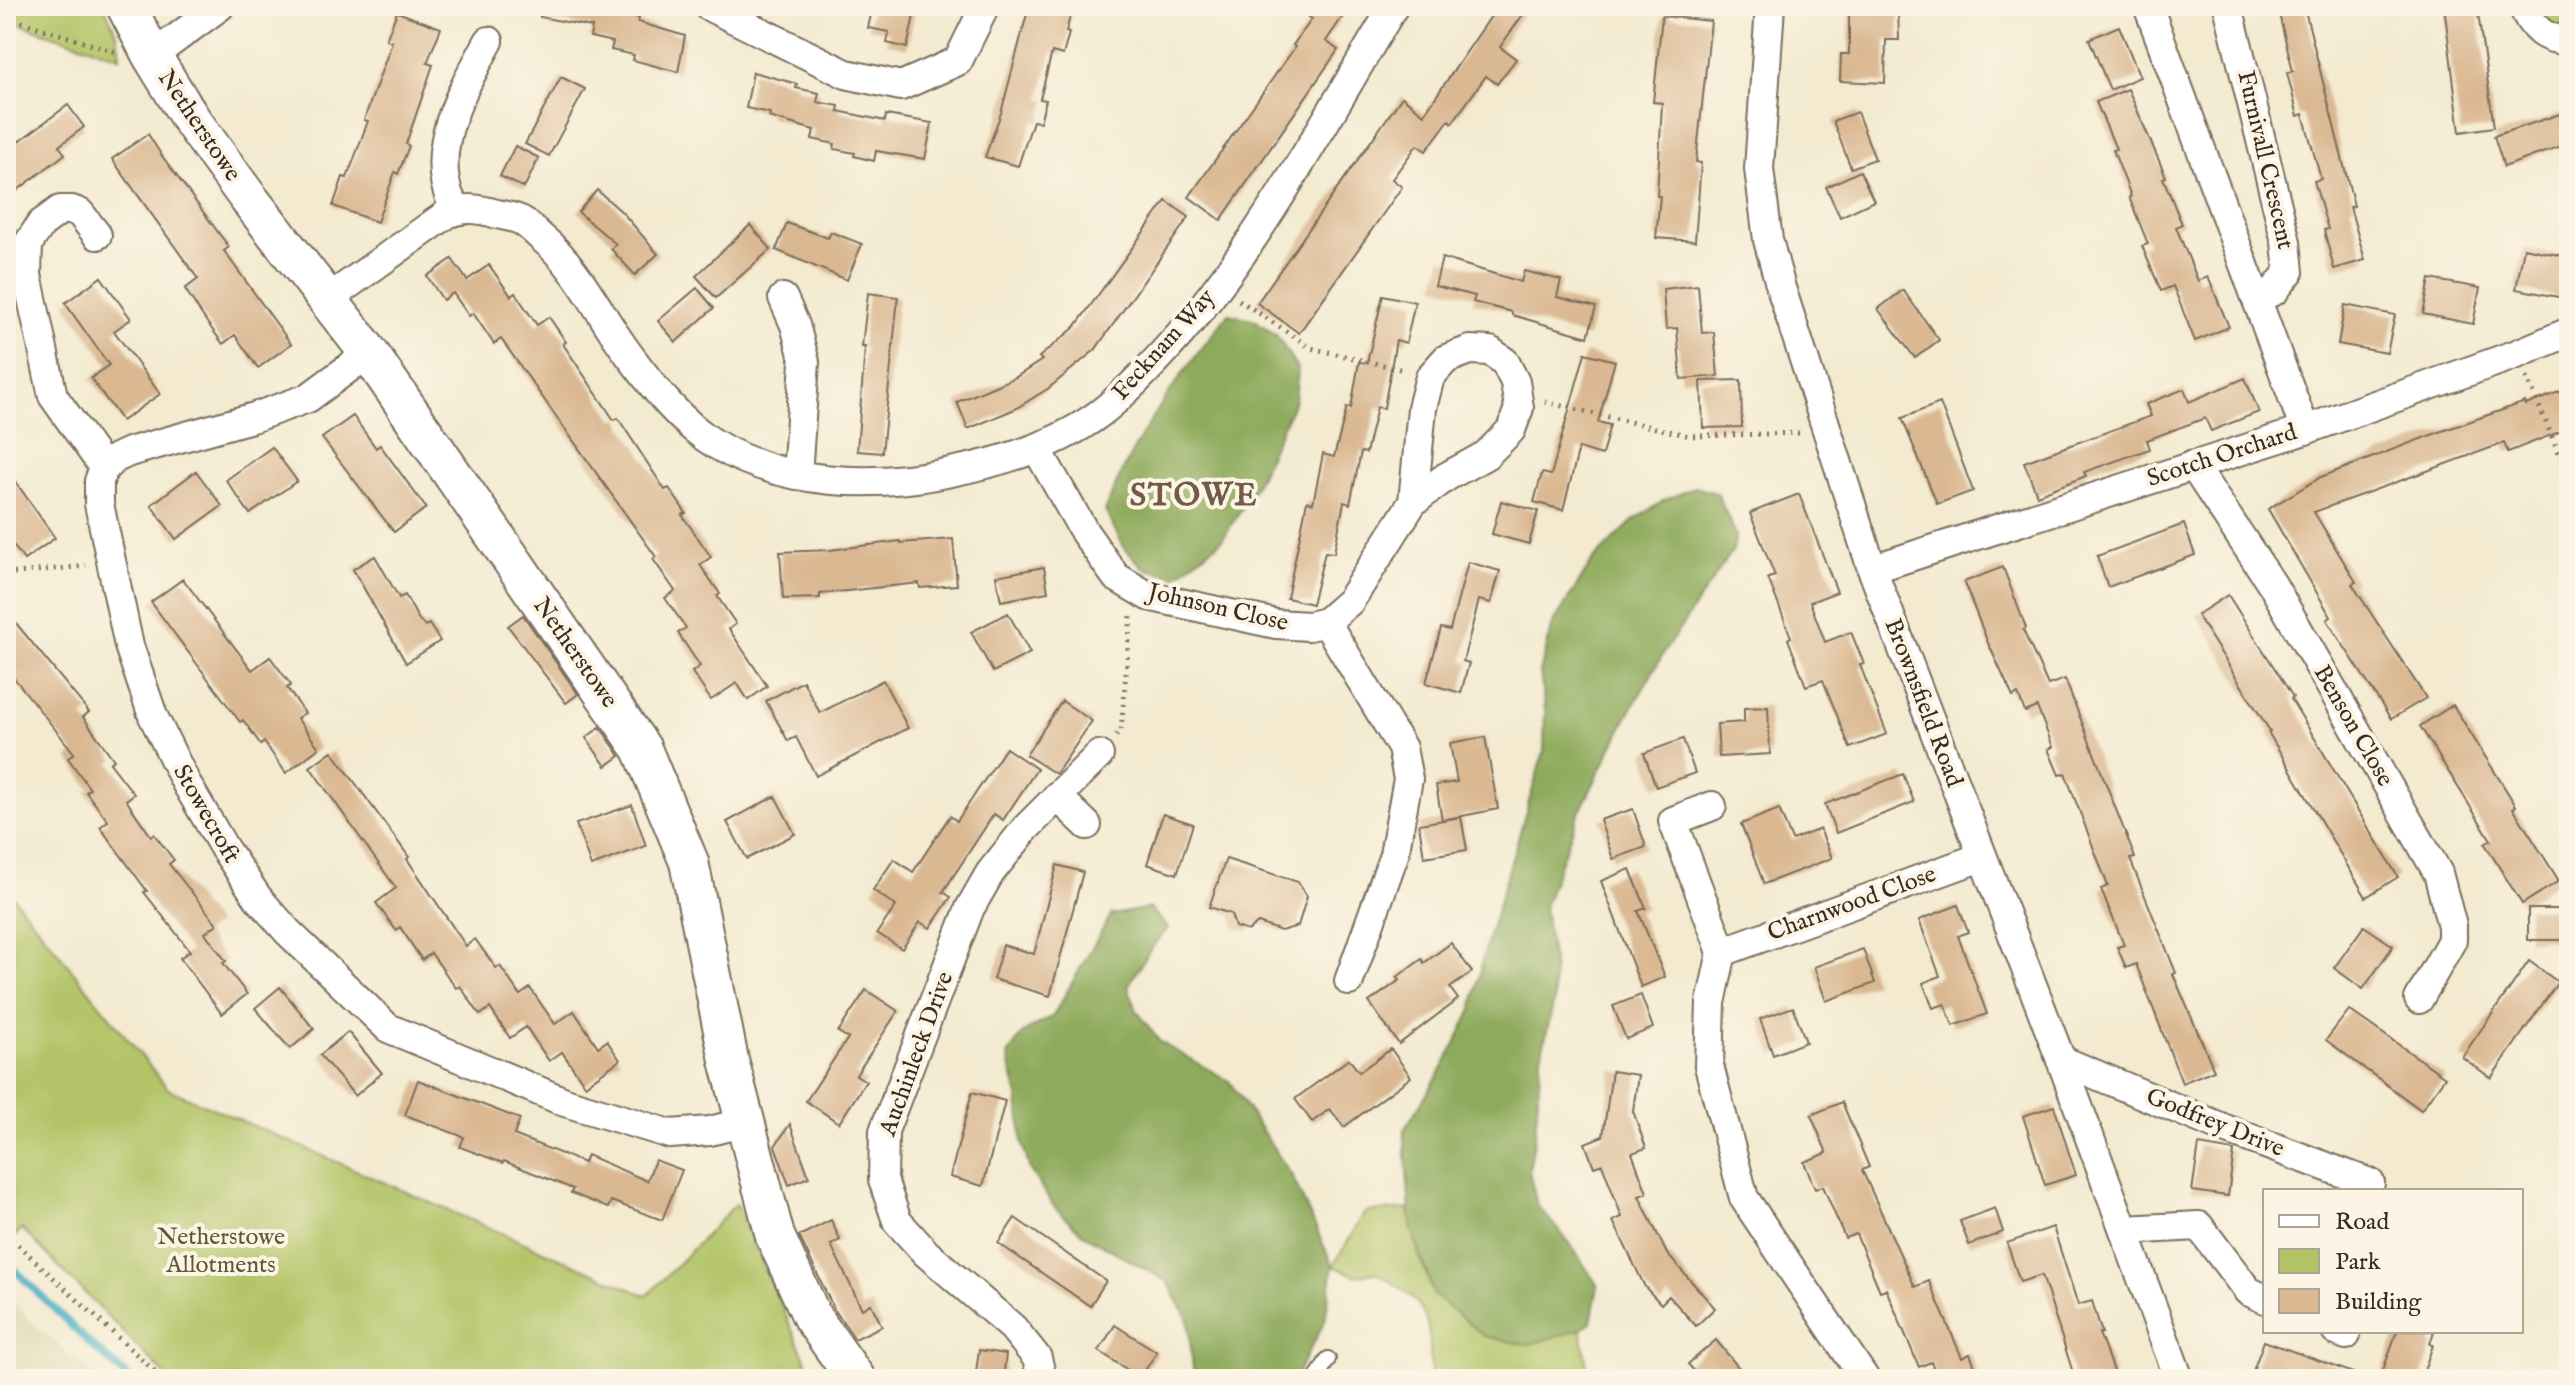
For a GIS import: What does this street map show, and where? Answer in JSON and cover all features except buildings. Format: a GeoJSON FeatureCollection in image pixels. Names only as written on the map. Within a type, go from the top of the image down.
{"type":"FeatureCollection","features":[{"type":"Feature","properties":{"kind":"street","name":"Netherstowe"},"geometry":{"type":"LineString","coordinates":[[126,6],[190,118],[369,353],[642,749],[689,862],[729,1060],[775,1236],[812,1317],[856,1379]]}},
{"type":"Feature","properties":{"kind":"street"},"geometry":{"type":"LineString","coordinates":[[155,61],[220,6]]}},
{"type":"Feature","properties":{"kind":"street"},"geometry":{"type":"LineString","coordinates":[[708,6],[846,74],[901,86],[958,61],[985,6]]}},
{"type":"Feature","properties":{"kind":"street","name":"Fecknam Way"},"geometry":{"type":"LineString","coordinates":[[456,210],[477,208],[522,221],[560,253],[628,354],[668,404],[713,443],[753,463],[797,475],[857,481],[912,480],[975,468],[1037,449],[1078,427],[1114,402],[1163,354],[1218,286],[1274,204],[1394,6]]}},
{"type":"Feature","properties":{"kind":"street","name":"Brownsfield Road"},"geometry":{"type":"LineString","coordinates":[[1770,6],[1759,169],[1768,240],[1872,569],[2061,1060],[2179,1379]]}},
{"type":"Feature","properties":{"kind":"street","name":"Furnivall Crescent"},"geometry":{"type":"LineString","coordinates":[[2148,6],[2305,430]]}},
{"type":"Feature","properties":{"kind":"street","name":"Furnivall Crescent"},"geometry":{"type":"LineString","coordinates":[[2228,6],[2286,242],[2289,272],[2274,291],[2256,298]]}},
{"type":"Feature","properties":{"kind":"street"},"geometry":{"type":"LineString","coordinates":[[2523,6],[2535,30],[2557,40],[2569,39]]}},
{"type":"Feature","properties":{"kind":"street"},"geometry":{"type":"LineString","coordinates":[[328,299],[456,210],[445,192],[442,166],[448,128],[487,40]]}},
{"type":"Feature","properties":{"kind":"street"},"geometry":{"type":"LineString","coordinates":[[97,235],[80,213],[60,210],[41,224],[28,244],[27,275],[53,396],[104,468],[129,452],[255,417],[308,398],[369,353]]}},
{"type":"Feature","properties":{"kind":"street"},"geometry":{"type":"LineString","coordinates":[[783,298],[795,325],[805,362],[797,475]]}},
{"type":"Feature","properties":{"kind":"street","name":"Scotch Orchard"},"geometry":{"type":"LineString","coordinates":[[1872,569],[2305,430],[2517,354],[2569,332]]}},
{"type":"Feature","properties":{"kind":"street"},"geometry":{"type":"LineString","coordinates":[[1349,981],[1394,855],[1408,779],[1402,748],[1326,622],[1350,601],[1413,502],[1446,477],[1486,455],[1511,430],[1519,408],[1515,382],[1505,362],[1490,351],[1470,350],[1446,359],[1430,377],[1422,408],[1413,502]]}},
{"type":"Feature","properties":{"kind":"street","name":"Johnson Close"},"geometry":{"type":"LineString","coordinates":[[1037,449],[1085,533],[1116,577],[1148,596],[1276,624],[1309,626],[1326,622]]}},
{"type":"Feature","properties":{"kind":"street","name":"Benson Close"},"geometry":{"type":"LineString","coordinates":[[2193,465],[2272,584],[2438,873],[2452,926],[2452,940],[2419,999]]}},
{"type":"Feature","properties":{"kind":"street","name":"Stowecroft"},"geometry":{"type":"LineString","coordinates":[[104,468],[99,481],[99,504],[129,646],[153,716],[185,781],[224,848],[258,898],[288,932],[388,1028],[565,1102],[670,1134],[710,1131],[745,1122]]}},
{"type":"Feature","properties":{"kind":"street","name":"Auchinleck Drive"},"geometry":{"type":"LineString","coordinates":[[1042,1379],[1037,1358],[1013,1328],[926,1253],[897,1221],[883,1180],[884,1131],[970,908],[990,873],[1026,828],[1099,755]]}},
{"type":"Feature","properties":{"kind":"street"},"geometry":{"type":"LineString","coordinates":[[1057,796],[1087,825]]}},
{"type":"Feature","properties":{"kind":"street"},"geometry":{"type":"LineString","coordinates":[[1712,806],[1673,821],[1722,952],[1711,1003],[1709,1066],[1744,1198],[1865,1379]]}},
{"type":"Feature","properties":{"kind":"street","name":"Charnwood Close"},"geometry":{"type":"LineString","coordinates":[[1722,952],[1981,857]]}},
{"type":"Feature","properties":{"kind":"street","name":"Godfrey Drive"},"geometry":{"type":"LineString","coordinates":[[2061,1060],[2225,1129],[2370,1183]]}},
{"type":"Feature","properties":{"kind":"street"},"geometry":{"type":"LineString","coordinates":[[2124,1230],[2199,1226],[2248,1291],[2263,1298]]}},
{"type":"Feature","properties":{"kind":"lane"},"geometry":{"type":"LineString","coordinates":[[1316,1379],[1328,1359]]}},
{"type":"Feature","properties":{"kind":"path"},"geometry":{"type":"LineString","coordinates":[[6,17],[155,61]]}},
{"type":"Feature","properties":{"kind":"path"},"geometry":{"type":"LineString","coordinates":[[1218,286],[1311,348],[1430,377]]}},
{"type":"Feature","properties":{"kind":"path"},"geometry":{"type":"LineString","coordinates":[[2517,354],[2560,456],[2569,467]]}},
{"type":"Feature","properties":{"kind":"path"},"geometry":{"type":"LineString","coordinates":[[1517,396],[1690,436],[1828,432]]}},
{"type":"Feature","properties":{"kind":"path"},"geometry":{"type":"LineString","coordinates":[[6,574],[111,563]]}},
{"type":"Feature","properties":{"kind":"path"},"geometry":{"type":"LineString","coordinates":[[1099,755],[1121,730],[1133,587]]}},
{"type":"Feature","properties":{"kind":"path"},"geometry":{"type":"LineString","coordinates":[[6,1234],[163,1379]]}},
{"type":"Feature","properties":{"kind":"shaded area"},"geometry":{"type":"Polygon","coordinates":[[[6,1294],[35,1326],[100,1379],[6,1379],[6,1294]]]}},
{"type":"Feature","properties":{"kind":"green space"},"geometry":{"type":"Polygon","coordinates":[[[6,6],[104,6],[117,34],[120,57],[6,20],[6,6]]]}},
{"type":"Feature","properties":{"kind":"green space"},"geometry":{"type":"Polygon","coordinates":[[[2534,6],[2569,6],[2569,32],[2547,23],[2534,6]]]}},
{"type":"Feature","properties":{"kind":"green space"},"geometry":{"type":"Polygon","coordinates":[[[1228,314],[1253,319],[1277,336],[1298,370],[1295,400],[1253,490],[1221,541],[1176,576],[1145,569],[1125,549],[1105,511],[1143,433],[1228,314]]]}},
{"type":"Feature","properties":{"kind":"green space"},"geometry":{"type":"Polygon","coordinates":[[[1695,487],[1717,493],[1736,535],[1733,550],[1666,649],[1628,715],[1578,815],[1544,907],[1553,962],[1554,1001],[1541,1057],[1529,1171],[1537,1205],[1569,1242],[1598,1286],[1591,1322],[1581,1329],[1526,1345],[1484,1336],[1434,1295],[1411,1227],[1404,1130],[1443,1068],[1472,1010],[1484,953],[1544,751],[1545,710],[1540,672],[1553,624],[1593,560],[1633,521],[1663,501],[1695,487]]]}},
{"type":"Feature","properties":{"kind":"green space","name":"Netherstowe Allotments"},"geometry":{"type":"Polygon","coordinates":[[[6,888],[168,1089],[647,1296],[736,1204],[814,1379],[169,1379],[22,1229],[6,1245],[6,888]]]}},
{"type":"Feature","properties":{"kind":"green space"},"geometry":{"type":"Polygon","coordinates":[[[1150,908],[1168,928],[1149,951],[1128,986],[1137,1011],[1160,1042],[1229,1081],[1292,1176],[1333,1266],[1325,1321],[1294,1379],[1194,1379],[1188,1320],[1168,1282],[1083,1234],[1055,1208],[1030,1170],[1022,1142],[1018,1097],[1008,1055],[1023,1033],[1053,1016],[1111,915],[1150,908]]]}},
{"type":"Feature","properties":{"kind":"green space"},"geometry":{"type":"Polygon","coordinates":[[[1409,1209],[1419,1256],[1434,1295],[1526,1345],[1581,1329],[1589,1379],[1431,1379],[1428,1326],[1417,1304],[1375,1272],[1357,1276],[1333,1266],[1365,1212],[1409,1209]]]}},
{"type":"Feature","properties":{"kind":"waterway"},"geometry":{"type":"LineString","coordinates":[[6,1261],[130,1379]]}},
{"type":"Feature","properties":{"kind":"district","name":"STOWE"},"geometry":{"type":"Point","coordinates":[1194,496]}}]}
